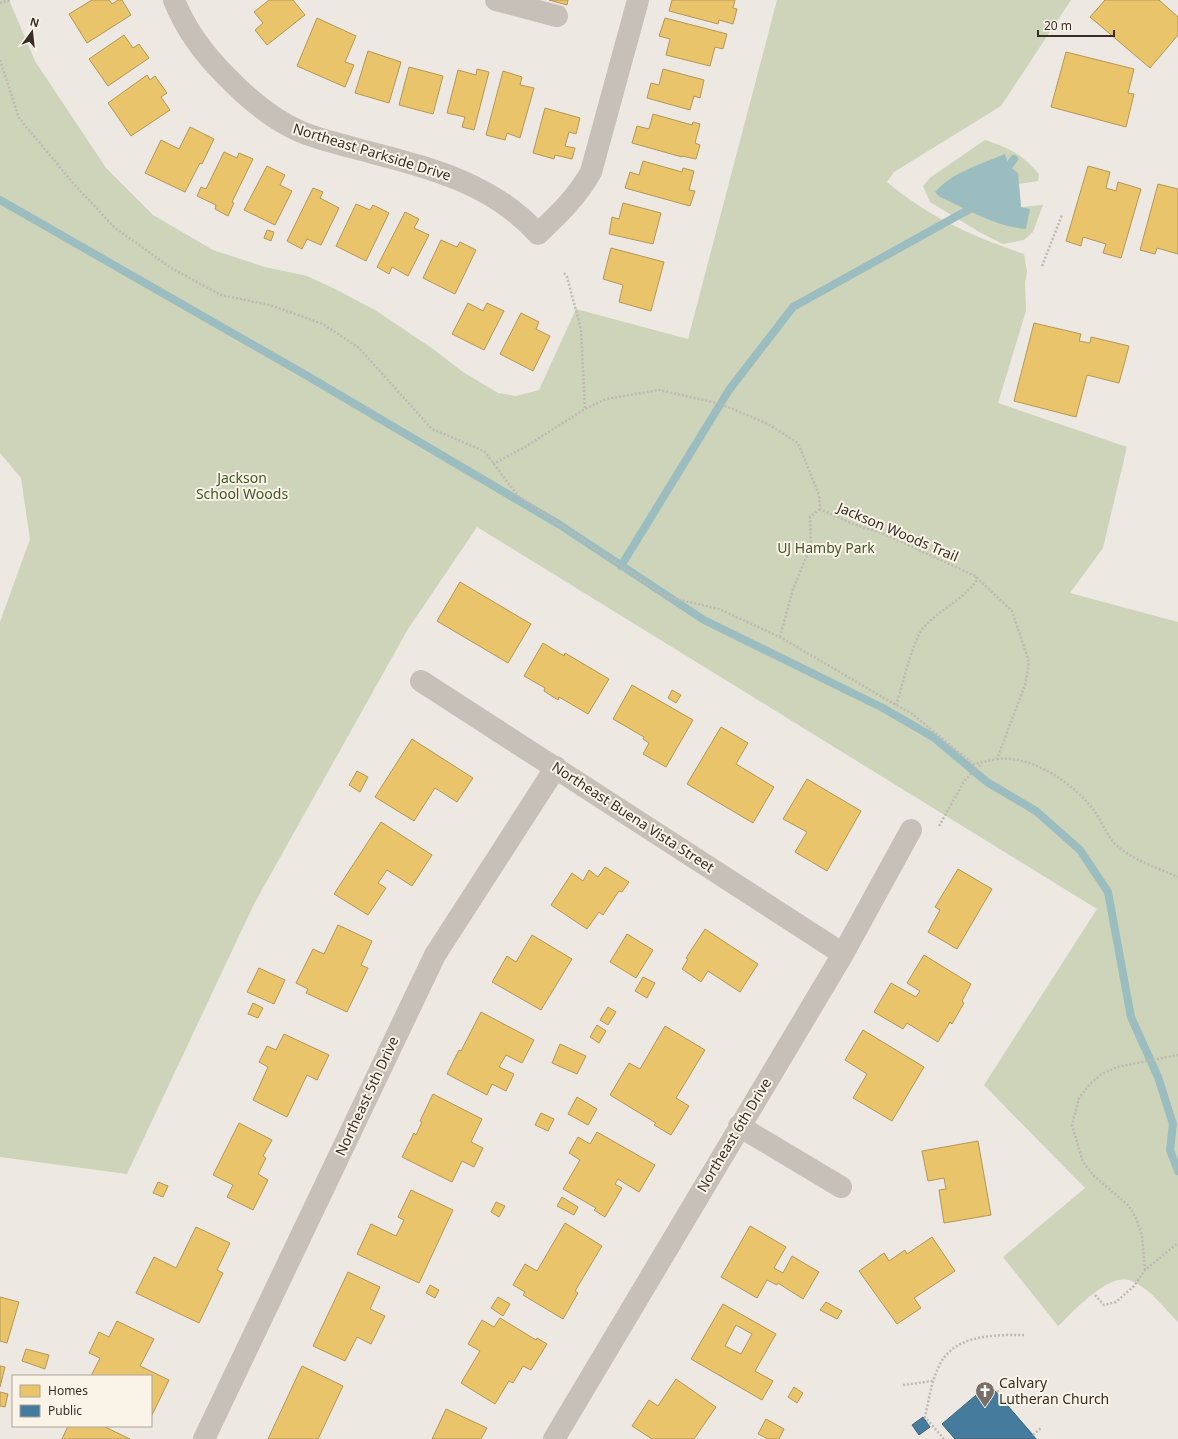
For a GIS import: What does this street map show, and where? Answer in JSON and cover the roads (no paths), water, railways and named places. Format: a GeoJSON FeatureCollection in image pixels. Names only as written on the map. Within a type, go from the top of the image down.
{"type":"FeatureCollection","features":[{"type":"Feature","properties":{"kind":"street","name":"Northeast Parkside Drive"},"geometry":{"type":"LineString","coordinates":[[174,0],[191,32],[211,60],[244,94],[276,119],[313,137],[432,168],[460,180],[503,203],[519,215],[538,234],[570,203],[580,191],[590,172],[638,0]]}},
{"type":"Feature","properties":{"kind":"street"},"geometry":{"type":"LineString","coordinates":[[496,0],[557,16]]}},
{"type":"Feature","properties":{"kind":"street","name":"Northeast Buena Vista Street"},"geometry":{"type":"LineString","coordinates":[[421,681],[843,954]]}},
{"type":"Feature","properties":{"kind":"street","name":"Northeast 5th Drive"},"geometry":{"type":"LineString","coordinates":[[204,1439],[435,955],[556,767]]}},
{"type":"Feature","properties":{"kind":"street","name":"Northeast 6th Drive"},"geometry":{"type":"LineString","coordinates":[[554,1439],[739,1126],[843,954],[911,830]]}},
{"type":"Feature","properties":{"kind":"street"},"geometry":{"type":"LineString","coordinates":[[739,1126],[841,1187]]}},
{"type":"Feature","properties":{"kind":"water"},"geometry":{"type":"Polygon","coordinates":[[[1005,154],[1009,166],[1018,173],[1021,207],[1030,209],[1026,229],[1004,225],[982,217],[940,197],[935,192],[950,179],[959,174],[1005,154]]]}},
{"type":"Feature","properties":{"kind":"waterway"},"geometry":{"type":"LineString","coordinates":[[1002,175],[1014,159]]}},
{"type":"Feature","properties":{"kind":"waterway"},"geometry":{"type":"LineString","coordinates":[[0,200],[304,374],[560,525],[704,620],[883,708],[933,737],[987,782],[1036,811],[1080,850],[1108,892],[1131,1017],[1158,1077],[1173,1124],[1170,1150],[1178,1171]]}},
{"type":"Feature","properties":{"kind":"waterway"},"geometry":{"type":"LineString","coordinates":[[621,566],[729,390],[793,307],[977,205]]}},
{"type":"Feature","properties":{"kind":"place","name":"Calvary Lutheran Church"},"geometry":{"type":"Point","coordinates":[985,1408]}},
{"type":"Feature","properties":{"kind":"park label","name":"Jackson School Woods"},"geometry":{"type":"Point","coordinates":[242,486]}},
{"type":"Feature","properties":{"kind":"park label","name":"UJ Hamby Park"},"geometry":{"type":"Point","coordinates":[826,548]}}]}
